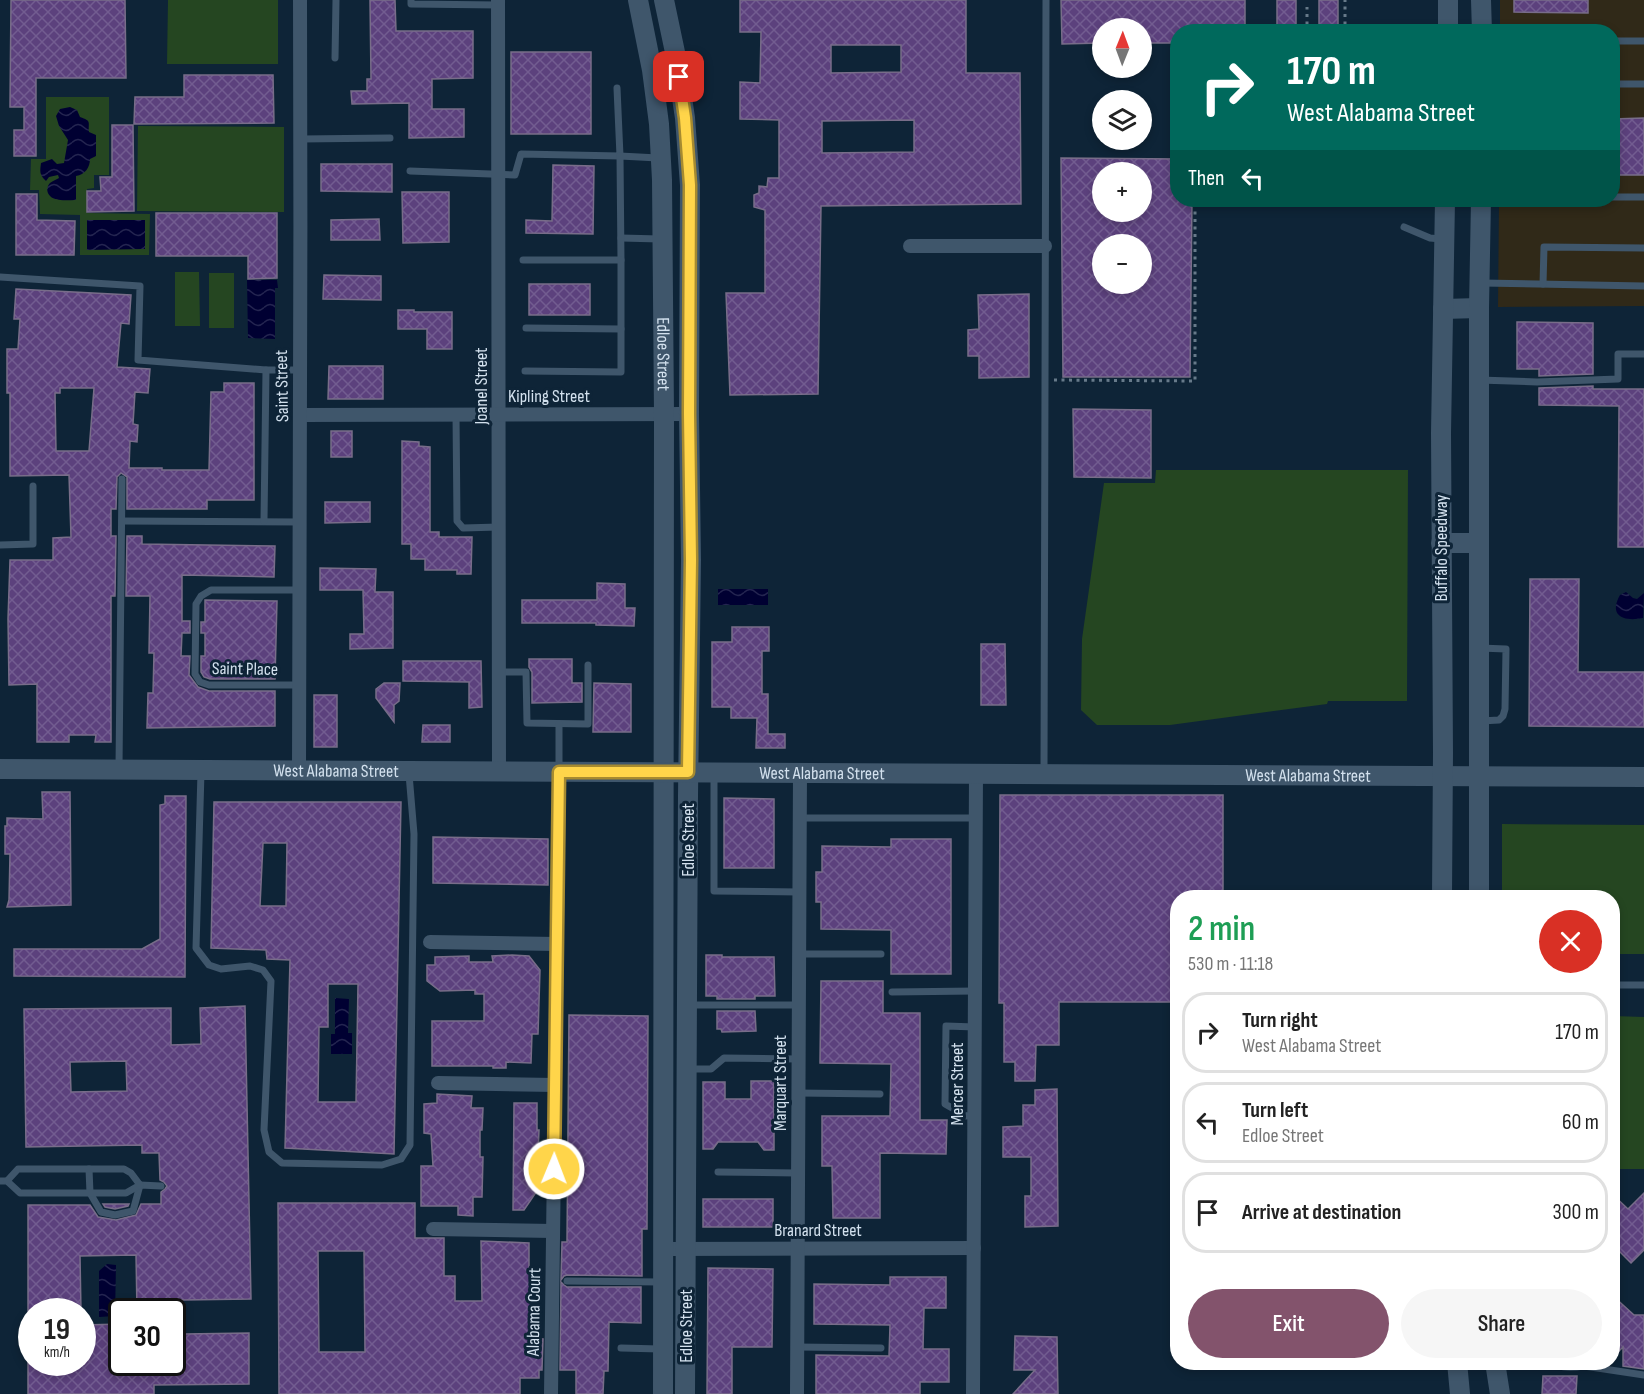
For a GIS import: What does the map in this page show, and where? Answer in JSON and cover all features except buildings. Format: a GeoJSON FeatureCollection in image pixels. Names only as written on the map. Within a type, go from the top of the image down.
{"type":"FeatureCollection","features":[{"type":"Feature","properties":{"kind":"main road","name":"Edloe Street"},"geometry":{"type":"LineString","coordinates":[[638,0],[652,70],[658,124],[663,239],[663,1394]]}},
{"type":"Feature","properties":{"kind":"main road","name":"Edloe Street"},"geometry":{"type":"LineString","coordinates":[[664,0],[676,57],[685,118],[690,185],[691,560],[685,1394]]}},
{"type":"Feature","properties":{"kind":"main road"},"geometry":{"type":"LineString","coordinates":[[1448,0],[1448,24]]}},
{"type":"Feature","properties":{"kind":"main road"},"geometry":{"type":"LineString","coordinates":[[1481,0],[1482,24]]}},
{"type":"Feature","properties":{"kind":"main road","name":"Buffalo Speedway"},"geometry":{"type":"LineString","coordinates":[[1442,890],[1441,543],[1445,207]]}},
{"type":"Feature","properties":{"kind":"main road","name":"Buffalo Speedway"},"geometry":{"type":"LineString","coordinates":[[1479,890],[1481,207]]}},
{"type":"Feature","properties":{"kind":"main road"},"geometry":{"type":"LineString","coordinates":[[663,239],[690,239]]}},
{"type":"Feature","properties":{"kind":"main road"},"geometry":{"type":"LineString","coordinates":[[1443,309],[1479,308]]}},
{"type":"Feature","properties":{"kind":"main road"},"geometry":{"type":"LineString","coordinates":[[1441,543],[1479,543]]}},
{"type":"Feature","properties":{"kind":"main road"},"geometry":{"type":"LineString","coordinates":[[664,560],[691,560]]}},
{"type":"Feature","properties":{"kind":"main road","name":"West Alabama Street"},"geometry":{"type":"LineString","coordinates":[[0,769],[1644,777]]}},
{"type":"Feature","properties":{"kind":"main road"},"geometry":{"type":"LineString","coordinates":[[663,1005],[687,1005]]}},
{"type":"Feature","properties":{"kind":"main road"},"geometry":{"type":"LineString","coordinates":[[1458,1370],[1460,1394]]}},
{"type":"Feature","properties":{"kind":"main road"},"geometry":{"type":"LineString","coordinates":[[1497,1370],[1500,1394]]}},
{"type":"Feature","properties":{"kind":"street","name":"Saint Street"},"geometry":{"type":"LineString","coordinates":[[299,771],[300,0]]}},
{"type":"Feature","properties":{"kind":"street","name":"Joanel Street"},"geometry":{"type":"LineString","coordinates":[[499,3],[499,771]]}},
{"type":"Feature","properties":{"kind":"street"},"geometry":{"type":"LineString","coordinates":[[910,246],[1045,246]]}},
{"type":"Feature","properties":{"kind":"street","name":"Kipling Street"},"geometry":{"type":"LineString","coordinates":[[300,415],[689,414]]}},
{"type":"Feature","properties":{"kind":"street","name":"Alabama Court"},"geometry":{"type":"LineString","coordinates":[[551,1394],[559,772]]}},
{"type":"Feature","properties":{"kind":"street","name":"Marquart Street"},"geometry":{"type":"LineString","coordinates":[[797,1394],[800,773]]}},
{"type":"Feature","properties":{"kind":"street","name":"Mercer Street"},"geometry":{"type":"LineString","coordinates":[[973,1394],[976,774]]}},
{"type":"Feature","properties":{"kind":"street"},"geometry":{"type":"LineString","coordinates":[[430,942],[557,944]]}},
{"type":"Feature","properties":{"kind":"street"},"geometry":{"type":"LineString","coordinates":[[438,1083],[555,1085]]}},
{"type":"Feature","properties":{"kind":"street"},"geometry":{"type":"LineString","coordinates":[[433,1229],[553,1231]]}},
{"type":"Feature","properties":{"kind":"street","name":"Branard Street"},"geometry":{"type":"LineString","coordinates":[[662,1249],[974,1248]]}},
{"type":"Feature","properties":{"kind":"lane"},"geometry":{"type":"LineString","coordinates":[[335,58],[336,0]]}},
{"type":"Feature","properties":{"kind":"lane"},"geometry":{"type":"LineString","coordinates":[[411,0],[411,4],[499,3]]}},
{"type":"Feature","properties":{"kind":"lane"},"geometry":{"type":"LineString","coordinates":[[1044,774],[1046,0]]}},
{"type":"Feature","properties":{"kind":"lane"},"geometry":{"type":"LineString","coordinates":[[1620,41],[1644,41]]}},
{"type":"Feature","properties":{"kind":"lane"},"geometry":{"type":"LineString","coordinates":[[1620,84],[1644,84]]}},
{"type":"Feature","properties":{"kind":"lane"},"geometry":{"type":"LineString","coordinates":[[525,371],[621,372],[620,156],[617,88]]}},
{"type":"Feature","properties":{"kind":"lane"},"geometry":{"type":"LineString","coordinates":[[301,139],[390,138]]}},
{"type":"Feature","properties":{"kind":"lane"},"geometry":{"type":"LineString","coordinates":[[410,171],[515,175],[521,154],[661,158]]}},
{"type":"Feature","properties":{"kind":"lane"},"geometry":{"type":"LineString","coordinates":[[1620,197],[1644,197]]}},
{"type":"Feature","properties":{"kind":"lane"},"geometry":{"type":"LineString","coordinates":[[1404,227],[1430,238],[1445,239]]}},
{"type":"Feature","properties":{"kind":"lane"},"geometry":{"type":"LineString","coordinates":[[621,238],[663,239]]}},
{"type":"Feature","properties":{"kind":"lane"},"geometry":{"type":"LineString","coordinates":[[1543,284],[1544,247],[1644,248]]}},
{"type":"Feature","properties":{"kind":"lane"},"geometry":{"type":"LineString","coordinates":[[523,260],[621,260]]}},
{"type":"Feature","properties":{"kind":"lane"},"geometry":{"type":"LineString","coordinates":[[0,277],[140,286],[138,360],[266,370],[299,370]]}},
{"type":"Feature","properties":{"kind":"lane"},"geometry":{"type":"LineString","coordinates":[[1479,284],[1644,286]]}},
{"type":"Feature","properties":{"kind":"lane"},"geometry":{"type":"LineString","coordinates":[[526,328],[621,329]]}},
{"type":"Feature","properties":{"kind":"lane"},"geometry":{"type":"LineString","coordinates":[[1479,380],[1537,382],[1618,379],[1618,354],[1644,354]]}},
{"type":"Feature","properties":{"kind":"lane"},"geometry":{"type":"LineString","coordinates":[[264,521],[266,370]]}},
{"type":"Feature","properties":{"kind":"lane"},"geometry":{"type":"LineString","coordinates":[[456,414],[457,521],[463,528],[499,527]]}},
{"type":"Feature","properties":{"kind":"lane"},"geometry":{"type":"LineString","coordinates":[[119,770],[122,479]]}},
{"type":"Feature","properties":{"kind":"lane"},"geometry":{"type":"LineString","coordinates":[[0,545],[33,544],[33,486]]}},
{"type":"Feature","properties":{"kind":"lane"},"geometry":{"type":"LineString","coordinates":[[122,521],[301,522]]}},
{"type":"Feature","properties":{"kind":"lane","name":"Saint Place"},"geometry":{"type":"LineString","coordinates":[[299,685],[209,685],[201,682],[195,674],[195,663],[196,604],[201,596],[211,590],[300,590]]}},
{"type":"Feature","properties":{"kind":"lane"},"geometry":{"type":"LineString","coordinates":[[1478,648],[1506,649],[1503,716],[1499,720],[1478,720]]}},
{"type":"Feature","properties":{"kind":"lane"},"geometry":{"type":"LineString","coordinates":[[499,672],[526,672],[526,723],[588,724],[588,666]]}},
{"type":"Feature","properties":{"kind":"lane"},"geometry":{"type":"LineString","coordinates":[[559,724],[559,772]]}},
{"type":"Feature","properties":{"kind":"lane"},"geometry":{"type":"LineString","coordinates":[[201,770],[196,948],[209,965],[220,969],[250,966],[263,970],[272,981],[264,1131],[269,1152],[282,1163],[382,1165],[401,1159],[410,1145],[414,834],[408,771]]}},
{"type":"Feature","properties":{"kind":"lane"},"geometry":{"type":"LineString","coordinates":[[714,772],[714,891],[799,892]]}},
{"type":"Feature","properties":{"kind":"lane"},"geometry":{"type":"LineString","coordinates":[[799,818],[975,818]]}},
{"type":"Feature","properties":{"kind":"lane"},"geometry":{"type":"LineString","coordinates":[[798,954],[882,954]]}},
{"type":"Feature","properties":{"kind":"lane"},"geometry":{"type":"LineString","coordinates":[[1620,985],[1644,985]]}},
{"type":"Feature","properties":{"kind":"lane"},"geometry":{"type":"LineString","coordinates":[[892,992],[975,992]]}},
{"type":"Feature","properties":{"kind":"lane"},"geometry":{"type":"LineString","coordinates":[[687,1005],[798,1005]]}},
{"type":"Feature","properties":{"kind":"lane"},"geometry":{"type":"LineString","coordinates":[[975,1027],[946,1026],[945,1082],[945,1104],[966,1116],[975,1115]]}},
{"type":"Feature","properties":{"kind":"lane"},"geometry":{"type":"LineString","coordinates":[[687,1069],[711,1069],[724,1058],[798,1059]]}},
{"type":"Feature","properties":{"kind":"lane"},"geometry":{"type":"LineString","coordinates":[[798,1093],[880,1094]]}},
{"type":"Feature","properties":{"kind":"lane"},"geometry":{"type":"LineString","coordinates":[[140,1185],[124,1168],[18,1169],[3,1181],[20,1193],[126,1193],[140,1185],[161,1186]]}},
{"type":"Feature","properties":{"kind":"lane"},"geometry":{"type":"LineString","coordinates":[[89,1169],[90,1193],[101,1212],[115,1215],[133,1211],[140,1185]]}},
{"type":"Feature","properties":{"kind":"lane"},"geometry":{"type":"LineString","coordinates":[[718,1172],[797,1173]]}},
{"type":"Feature","properties":{"kind":"lane"},"geometry":{"type":"LineString","coordinates":[[567,1281],[663,1282]]}},
{"type":"Feature","properties":{"kind":"lane"},"geometry":{"type":"LineString","coordinates":[[797,1347],[881,1348]]}},
{"type":"Feature","properties":{"kind":"lane"},"geometry":{"type":"LineString","coordinates":[[621,1348],[663,1349]]}},
{"type":"Feature","properties":{"kind":"lane"},"geometry":{"type":"LineString","coordinates":[[1616,1370],[1644,1375]]}},
{"type":"Feature","properties":{"kind":"path"},"geometry":{"type":"LineString","coordinates":[[1345,0],[1345,24]]}},
{"type":"Feature","properties":{"kind":"path"},"geometry":{"type":"LineString","coordinates":[[1307,7],[1307,24]]}},
{"type":"Feature","properties":{"kind":"path"},"geometry":{"type":"LineString","coordinates":[[1045,385],[1053,380],[1195,381],[1193,367],[1195,207]]}},
{"type":"Feature","properties":{"kind":"shaded area"},"geometry":{"type":"Polygon","coordinates":[[[1500,0],[1644,0],[1644,306],[1498,307],[1499,207],[1620,207],[1620,24],[1500,24],[1500,0]]]}},
{"type":"Feature","properties":{"kind":"green space"},"geometry":{"type":"Polygon","coordinates":[[[168,0],[278,0],[278,64],[167,64],[168,0]]]}},
{"type":"Feature","properties":{"kind":"green space"},"geometry":{"type":"Polygon","coordinates":[[[46,97],[109,97],[109,175],[94,175],[94,188],[87,189],[87,213],[150,214],[149,255],[80,255],[80,215],[40,214],[39,190],[30,190],[31,159],[46,159],[46,97]]]}},
{"type":"Feature","properties":{"kind":"green space"},"geometry":{"type":"Polygon","coordinates":[[[138,126],[284,127],[284,212],[137,211],[138,126]]]}},
{"type":"Feature","properties":{"kind":"green space"},"geometry":{"type":"Polygon","coordinates":[[[175,272],[199,272],[200,326],[175,326],[175,272]]]}},
{"type":"Feature","properties":{"kind":"green space"},"geometry":{"type":"Polygon","coordinates":[[[209,273],[234,273],[234,328],[209,328],[209,273]]]}},
{"type":"Feature","properties":{"kind":"green space"},"geometry":{"type":"Polygon","coordinates":[[[1156,470],[1408,470],[1407,701],[1328,701],[1327,704],[1170,725],[1097,725],[1081,710],[1082,639],[1104,483],[1155,483],[1156,470]]]}},
{"type":"Feature","properties":{"kind":"green space"},"geometry":{"type":"Polygon","coordinates":[[[1502,824],[1644,825],[1644,954],[1620,954],[1620,890],[1502,890],[1502,824]]]}},
{"type":"Feature","properties":{"kind":"green space"},"geometry":{"type":"Polygon","coordinates":[[[1620,1016],[1644,1017],[1644,1169],[1620,1169],[1620,1016]]]}},
{"type":"Feature","properties":{"kind":"water"},"geometry":{"type":"Polygon","coordinates":[[[70,107],[77,110],[80,117],[88,121],[89,132],[96,135],[96,156],[90,159],[88,168],[84,172],[76,176],[76,200],[60,200],[51,197],[47,191],[50,183],[59,178],[58,175],[49,177],[46,181],[41,175],[40,168],[41,163],[52,159],[57,164],[64,163],[68,140],[56,116],[60,109],[70,107]]]}},
{"type":"Feature","properties":{"kind":"water"},"geometry":{"type":"Polygon","coordinates":[[[87,220],[145,220],[145,249],[87,250],[87,220]]]}},
{"type":"Feature","properties":{"kind":"water"},"geometry":{"type":"Polygon","coordinates":[[[247,280],[277,280],[275,339],[248,338],[247,280]]]}},
{"type":"Feature","properties":{"kind":"water"},"geometry":{"type":"Polygon","coordinates":[[[718,589],[768,589],[768,605],[718,605],[718,589]]]}},
{"type":"Feature","properties":{"kind":"water"},"geometry":{"type":"Polygon","coordinates":[[[1626,592],[1637,599],[1644,593],[1643,618],[1624,618],[1617,613],[1617,602],[1620,595],[1626,592]]]}},
{"type":"Feature","properties":{"kind":"water"},"geometry":{"type":"Polygon","coordinates":[[[335,998],[349,999],[348,1033],[352,1033],[352,1054],[331,1054],[331,1034],[335,1034],[335,998]]]}},
{"type":"Feature","properties":{"kind":"water"},"geometry":{"type":"Polygon","coordinates":[[[107,1264],[116,1265],[115,1298],[108,1298],[108,1316],[99,1317],[99,1271],[107,1264]]]}},
{"type":"Feature","properties":{"kind":"route"},"geometry":{"type":"LineString","coordinates":[[554,1169],[559,772],[688,772],[691,560],[690,185],[685,118],[679,77]]}}]}
